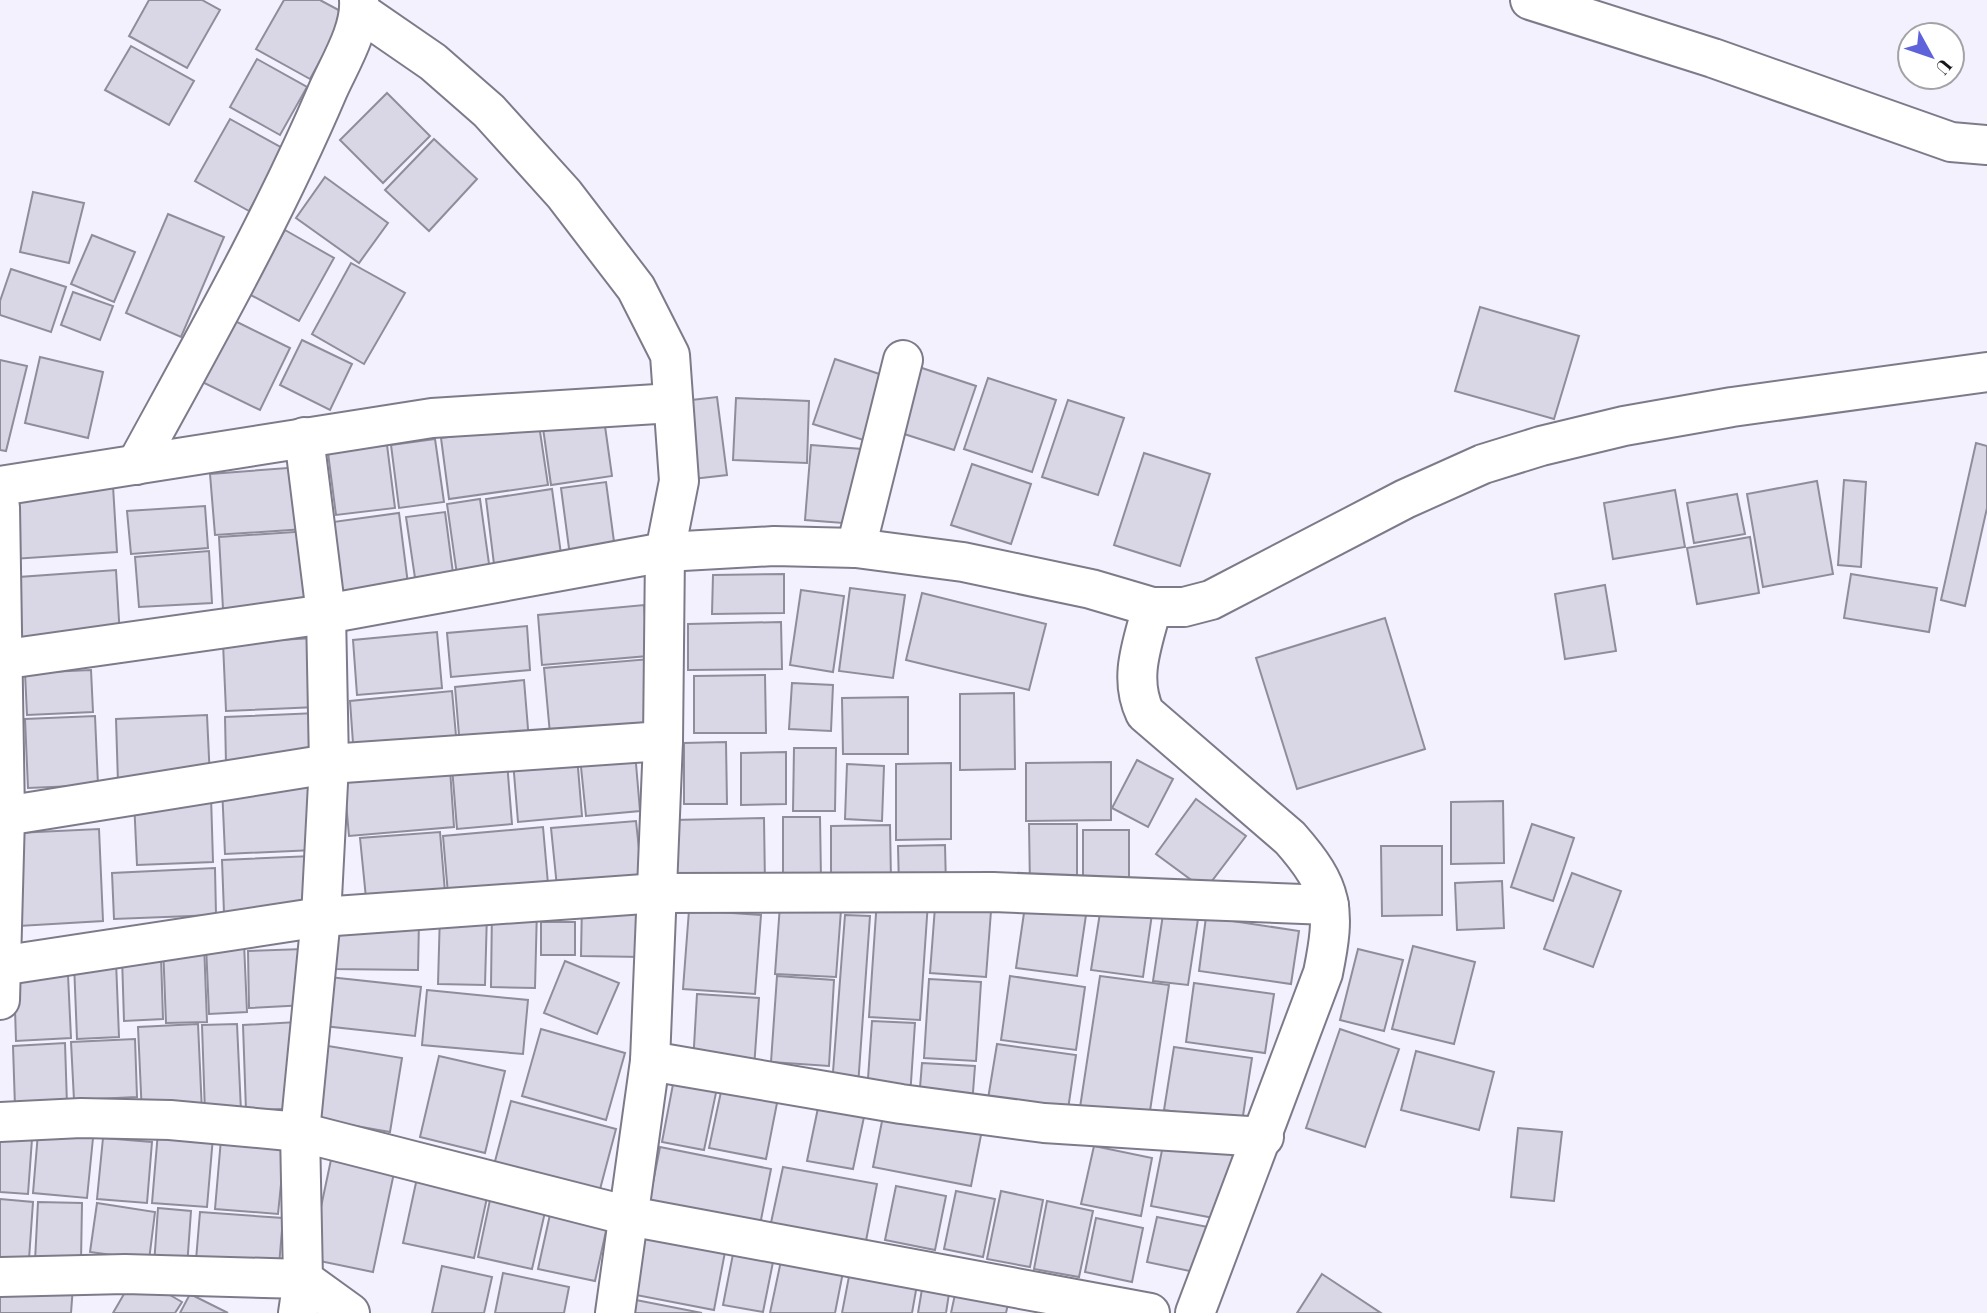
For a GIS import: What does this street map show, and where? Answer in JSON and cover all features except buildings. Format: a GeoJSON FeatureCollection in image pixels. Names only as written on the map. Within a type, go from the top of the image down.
{"type":"FeatureCollection","features":[{"type":"Feature","properties":{"kind":"street"},"geometry":{"type":"LineString","coordinates":[[1530,0],[1713,58],[1951,142],[1987,145]]}},
{"type":"Feature","properties":{"kind":"street"},"geometry":{"type":"LineString","coordinates":[[136,466],[301,152],[359,5],[433,62],[489,111],[564,194],[636,288],[670,355],[679,481],[666,552],[663,741],[650,1061],[615,1313]]}},
{"type":"Feature","properties":{"kind":"street"},"geometry":{"type":"LineString","coordinates":[[856,548],[903,360]]}},
{"type":"Feature","properties":{"kind":"street"},"geometry":{"type":"LineString","coordinates":[[2,659],[326,614],[666,552],[774,546],[856,548],[962,562],[1091,589],[1152,607],[1184,607],[1211,600],[1405,499],[1483,464],[1541,446],[1623,426],[1731,407],[1987,372]]}},
{"type":"Feature","properties":{"kind":"street"},"geometry":{"type":"LineString","coordinates":[[0,486],[432,418],[673,403]]}},
{"type":"Feature","properties":{"kind":"street"},"geometry":{"type":"LineString","coordinates":[[301,1296],[300,1132],[321,917],[328,764],[326,614],[304,437]]}},
{"type":"Feature","properties":{"kind":"street"},"geometry":{"type":"LineString","coordinates":[[0,507],[5,816],[1,977],[321,917],[658,893],[993,892],[1329,905]]}},
{"type":"Feature","properties":{"kind":"street"},"geometry":{"type":"LineString","coordinates":[[1152,607],[1137,665],[1138,699],[1144,713],[1290,838],[1309,860],[1322,882],[1329,905],[1332,930],[1323,973],[1264,1137],[1195,1313]]}},
{"type":"Feature","properties":{"kind":"street"},"geometry":{"type":"LineString","coordinates":[[5,816],[328,764],[663,741]]}},
{"type":"Feature","properties":{"kind":"street"},"geometry":{"type":"LineString","coordinates":[[650,1061],[901,1104],[1044,1123],[1264,1137]]}},
{"type":"Feature","properties":{"kind":"street"},"geometry":{"type":"LineString","coordinates":[[0,1122],[81,1118],[170,1119],[300,1132],[629,1216],[1150,1313]]}},
{"type":"Feature","properties":{"kind":"street"},"geometry":{"type":"LineString","coordinates":[[0,1277],[125,1274],[301,1296],[350,1313]]}}]}
